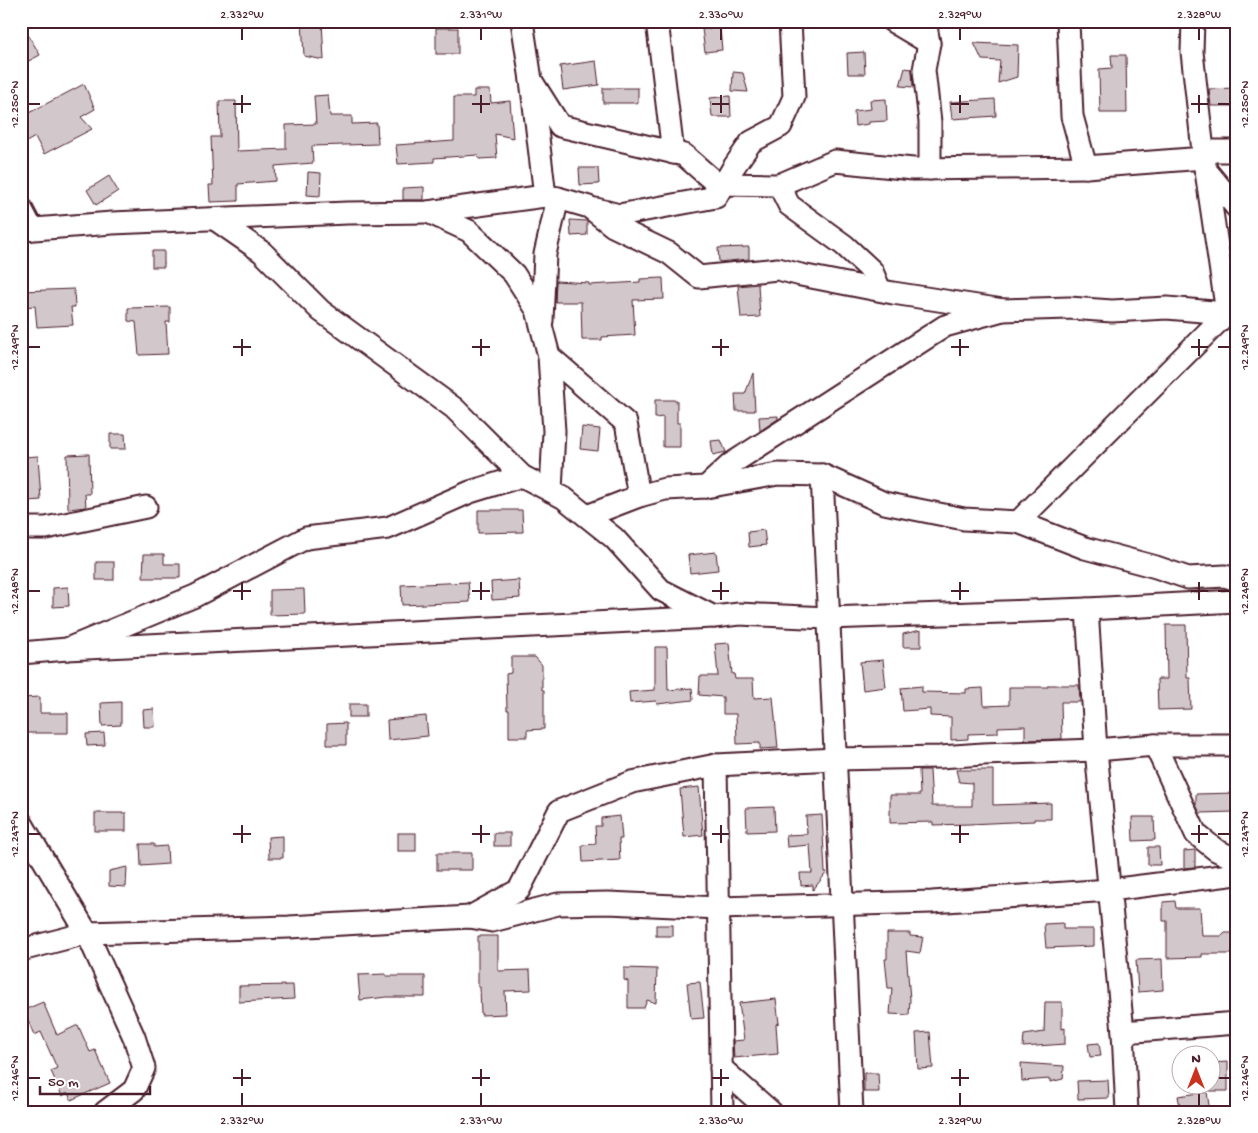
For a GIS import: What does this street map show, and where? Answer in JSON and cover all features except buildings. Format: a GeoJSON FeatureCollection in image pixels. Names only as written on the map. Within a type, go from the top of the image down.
{"type":"FeatureCollection","features":[{"type":"Feature","properties":{"kind":"street"},"geometry":{"type":"LineString","coordinates":[[522,21],[551,197],[545,254],[542,329]]}},
{"type":"Feature","properties":{"kind":"street"},"geometry":{"type":"LineString","coordinates":[[657,21],[673,153]]}},
{"type":"Feature","properties":{"kind":"street"},"geometry":{"type":"LineString","coordinates":[[21,208],[27,229],[112,223],[347,213],[428,212],[551,197],[619,215],[716,197],[751,142],[781,126],[794,97],[790,21]]}},
{"type":"Feature","properties":{"kind":"street"},"geometry":{"type":"LineString","coordinates":[[892,21],[929,43]]}},
{"type":"Feature","properties":{"kind":"street"},"geometry":{"type":"LineString","coordinates":[[925,21],[929,43],[924,70],[930,122],[930,169]]}},
{"type":"Feature","properties":{"kind":"street"},"geometry":{"type":"LineString","coordinates":[[1068,21],[1072,116],[1086,167]]}},
{"type":"Feature","properties":{"kind":"street"},"geometry":{"type":"LineString","coordinates":[[1193,21],[1192,52],[1204,160],[1232,314]]}},
{"type":"Feature","properties":{"kind":"street"},"geometry":{"type":"LineString","coordinates":[[531,80],[560,126],[684,155],[717,184],[779,185],[835,162],[914,169],[1086,167],[1204,160],[1237,151]]}},
{"type":"Feature","properties":{"kind":"street"},"geometry":{"type":"LineString","coordinates":[[1204,160],[1237,208]]}},
{"type":"Feature","properties":{"kind":"street"},"geometry":{"type":"LineString","coordinates":[[779,185],[789,205],[844,245],[872,272],[880,290]]}},
{"type":"Feature","properties":{"kind":"street"},"geometry":{"type":"LineString","coordinates":[[589,207],[613,226],[669,253],[699,277],[778,269],[880,290],[1002,310],[1069,308],[1112,311],[1167,308],[1232,314]]}},
{"type":"Feature","properties":{"kind":"street"},"geometry":{"type":"LineString","coordinates":[[428,212],[469,231],[514,274],[537,310],[553,360],[554,431],[551,491]]}},
{"type":"Feature","properties":{"kind":"street"},"geometry":{"type":"LineString","coordinates":[[216,220],[262,252],[321,311],[454,408],[522,476],[564,498],[614,538],[661,590],[714,617]]}},
{"type":"Feature","properties":{"kind":"street"},"geometry":{"type":"LineString","coordinates":[[706,487],[731,464],[945,326],[1002,310]]}},
{"type":"Feature","properties":{"kind":"street"},"geometry":{"type":"LineString","coordinates":[[1018,522],[1232,314]]}},
{"type":"Feature","properties":{"kind":"street"},"geometry":{"type":"LineString","coordinates":[[553,360],[626,423],[639,496]]}},
{"type":"Feature","properties":{"kind":"street"},"geometry":{"type":"LineString","coordinates":[[587,516],[639,496],[665,489],[706,487],[778,474],[822,475],[884,503],[964,519],[1018,522],[1085,548],[1156,567],[1188,578],[1225,576],[1237,580]]}},
{"type":"Feature","properties":{"kind":"street"},"geometry":{"type":"LineString","coordinates":[[822,475],[852,1112]]}},
{"type":"Feature","properties":{"kind":"street"},"geometry":{"type":"LineString","coordinates":[[67,649],[195,596],[306,538],[388,528],[470,492],[522,476]]}},
{"type":"Feature","properties":{"kind":"street"},"geometry":{"type":"LineString","coordinates":[[21,528],[46,528],[146,507]]}},
{"type":"Feature","properties":{"kind":"street"},"geometry":{"type":"LineString","coordinates":[[21,653],[67,649],[714,617],[739,614],[828,618],[1088,609],[1237,601]]}},
{"type":"Feature","properties":{"kind":"street"},"geometry":{"type":"LineString","coordinates":[[1088,609],[1096,750],[1123,1032],[1127,1112]]}},
{"type":"Feature","properties":{"kind":"street"},"geometry":{"type":"LineString","coordinates":[[1154,745],[1196,834],[1216,850],[1237,860]]}},
{"type":"Feature","properties":{"kind":"street"},"geometry":{"type":"LineString","coordinates":[[470,917],[519,890],[559,811],[632,782],[716,765],[1096,750],[1154,745],[1237,745]]}},
{"type":"Feature","properties":{"kind":"street"},"geometry":{"type":"LineString","coordinates":[[716,765],[722,1112]]}},
{"type":"Feature","properties":{"kind":"street"},"geometry":{"type":"LineString","coordinates":[[21,822],[87,933],[134,1037],[144,1068],[134,1090],[105,1112]]}},
{"type":"Feature","properties":{"kind":"street"},"geometry":{"type":"LineString","coordinates":[[21,950],[87,933],[289,927],[470,917],[492,921],[558,904],[608,903],[719,908],[932,902],[1110,890],[1237,874]]}},
{"type":"Feature","properties":{"kind":"street"},"geometry":{"type":"LineString","coordinates":[[1123,1032],[1237,1023]]}},
{"type":"Feature","properties":{"kind":"street"},"geometry":{"type":"LineString","coordinates":[[721,1068],[770,1112]]}}]}
